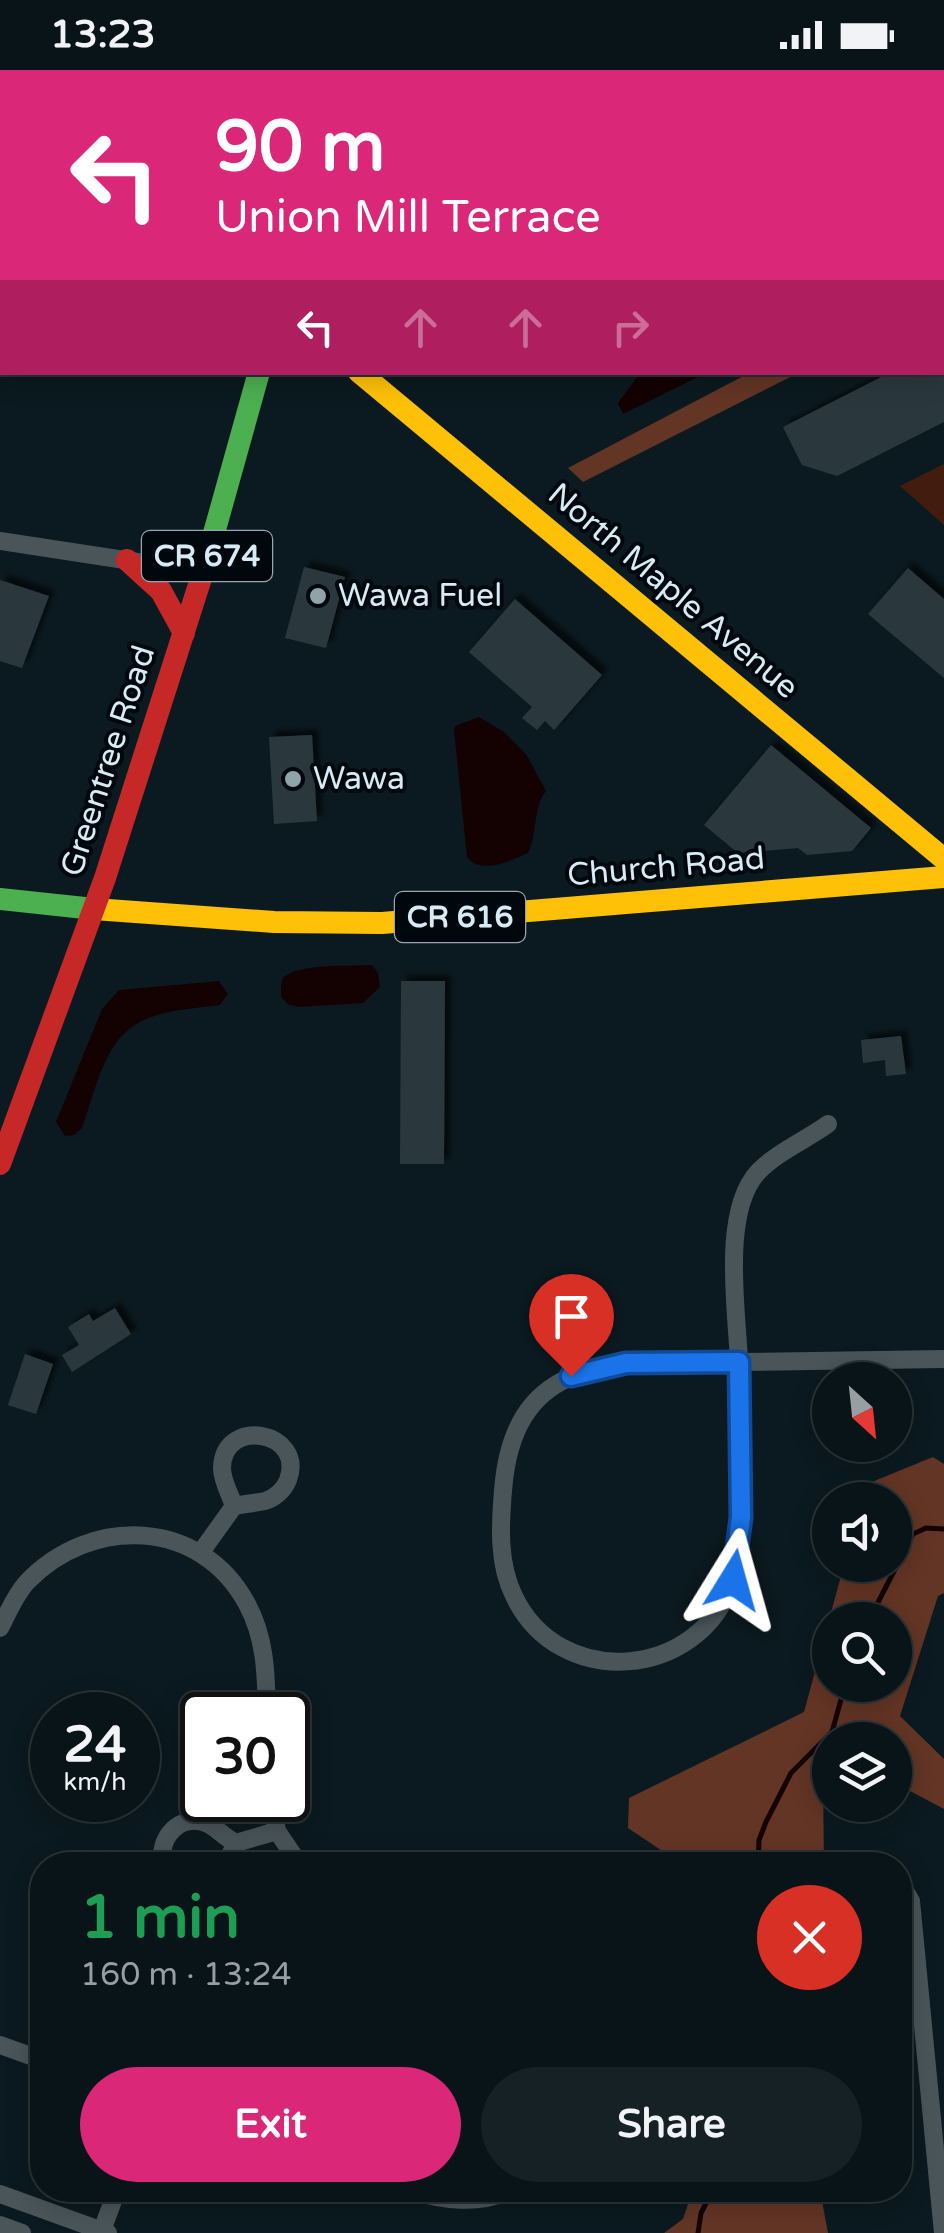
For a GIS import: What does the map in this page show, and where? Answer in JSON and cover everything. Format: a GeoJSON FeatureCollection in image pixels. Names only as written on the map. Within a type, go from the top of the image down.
{"type":"FeatureCollection","features":[{"type":"Feature","properties":{"kind":"main road","name":"Greentree Road"},"geometry":{"type":"LineString","coordinates":[[0,1164],[94,908],[203,572],[258,375]]}},
{"type":"Feature","properties":{"kind":"main road","name":"North Maple Avenue"},"geometry":{"type":"LineString","coordinates":[[364,375],[944,859]]}},
{"type":"Feature","properties":{"kind":"main road"},"geometry":{"type":"LineString","coordinates":[[126,560],[150,574],[184,632]]}},
{"type":"Feature","properties":{"kind":"main road","name":"Church Road"},"geometry":{"type":"LineString","coordinates":[[0,899],[218,921],[308,925],[944,878]]}},
{"type":"Feature","properties":{"kind":"street"},"geometry":{"type":"LineString","coordinates":[[0,541],[203,572]]}},
{"type":"Feature","properties":{"kind":"street"},"geometry":{"type":"LineString","coordinates":[[828,1124],[756,1174],[740,1210],[735,1250],[739,1362],[740,1539],[733,1580],[717,1615],[688,1642],[651,1659],[610,1663],[572,1654],[553,1643],[523,1613],[506,1574],[502,1552],[506,1466],[516,1428],[526,1411],[554,1385],[588,1370],[626,1363],[739,1362],[944,1359]]}},
{"type":"Feature","properties":{"kind":"street"},"geometry":{"type":"LineString","coordinates":[[201,1552],[234,1506],[266,1500],[285,1486],[290,1476],[287,1452],[270,1436],[249,1434],[230,1445],[224,1454],[223,1476],[234,1506]]}},
{"type":"Feature","properties":{"kind":"street"},"geometry":{"type":"LineString","coordinates":[[0,1628],[26,1583],[54,1559],[91,1539],[162,1538],[201,1552],[232,1582],[252,1615],[264,1649],[266,1692]]}},
{"type":"Feature","properties":{"kind":"street"},"geometry":{"type":"LineString","coordinates":[[275,1822],[291,1852]]}},
{"type":"Feature","properties":{"kind":"street"},"geometry":{"type":"LineString","coordinates":[[162,1852],[167,1835],[184,1823],[206,1823],[236,1843]]}},
{"type":"Feature","properties":{"kind":"street"},"geometry":{"type":"LineString","coordinates":[[232,1852],[236,1843],[277,1831]]}},
{"type":"Feature","properties":{"kind":"street"},"geometry":{"type":"LineString","coordinates":[[912,1914],[944,2233]]}},
{"type":"Feature","properties":{"kind":"street"},"geometry":{"type":"LineString","coordinates":[[912,1960],[916,1966]]}},
{"type":"Feature","properties":{"kind":"street"},"geometry":{"type":"LineString","coordinates":[[0,2045],[30,2056]]}},
{"type":"Feature","properties":{"kind":"street"},"geometry":{"type":"LineString","coordinates":[[0,2194],[103,2232],[113,2202]]}},
{"type":"Feature","properties":{"kind":"street"},"geometry":{"type":"LineString","coordinates":[[0,2225],[22,2233]]}},
{"type":"Feature","properties":{"kind":"shaded area"},"geometry":{"type":"Polygon","coordinates":[[[639,375],[702,375],[623,414],[618,403],[639,375]]]}},
{"type":"Feature","properties":{"kind":"shaded area"},"geometry":{"type":"Polygon","coordinates":[[[745,375],[794,375],[583,482],[568,468],[745,375]]]}},
{"type":"Feature","properties":{"kind":"shaded area"},"geometry":{"type":"Polygon","coordinates":[[[944,464],[944,525],[900,486],[944,464]]]}},
{"type":"Feature","properties":{"kind":"shaded area"},"geometry":{"type":"Polygon","coordinates":[[[479,717],[504,732],[526,754],[546,791],[528,853],[487,866],[467,857],[454,730],[455,726],[479,717]]]}},
{"type":"Feature","properties":{"kind":"shaded area"},"geometry":{"type":"Polygon","coordinates":[[[372,965],[380,987],[363,1003],[297,1007],[281,997],[282,980],[297,971],[372,965]]]}},
{"type":"Feature","properties":{"kind":"shaded area"},"geometry":{"type":"Polygon","coordinates":[[[219,981],[228,994],[220,1005],[149,1018],[120,1038],[100,1075],[82,1128],[65,1136],[56,1122],[102,1009],[119,990],[219,981]]]}},
{"type":"Feature","properties":{"kind":"shaded area"},"geometry":{"type":"Polygon","coordinates":[[[933,1457],[944,1464],[944,1593],[938,1596],[912,1678],[912,1602],[834,1602],[839,1582],[912,1582],[912,1482],[872,1482],[933,1457]]]}},
{"type":"Feature","properties":{"kind":"shaded area"},"geometry":{"type":"Polygon","coordinates":[[[812,1683],[812,1702],[904,1702],[900,1716],[906,1722],[812,1722],[812,1822],[824,1822],[824,1852],[664,1852],[628,1828],[629,1798],[804,1712],[812,1683]]]}},
{"type":"Feature","properties":{"kind":"shaded area"},"geometry":{"type":"Polygon","coordinates":[[[912,1728],[944,1759],[944,1809],[912,1792],[912,1728]]]}},
{"type":"Feature","properties":{"kind":"shaded area"},"geometry":{"type":"Polygon","coordinates":[[[689,2202],[822,2202],[828,2233],[664,2233],[683,2219],[689,2202]]]}},
{"type":"Feature","properties":{"kind":"building"},"geometry":{"type":"Polygon","coordinates":[[[885,375],[944,375],[944,422],[837,476],[802,465],[783,427],[885,375]]]}},
{"type":"Feature","properties":{"kind":"building","name":"Wawa Fuel"},"geometry":{"type":"Polygon","coordinates":[[[304,567],[345,577],[326,648],[285,638],[304,567]]]}},
{"type":"Feature","properties":{"kind":"building"},"geometry":{"type":"Polygon","coordinates":[[[908,568],[944,599],[944,678],[868,614],[908,568]]]}},
{"type":"Feature","properties":{"kind":"building"},"geometry":{"type":"Polygon","coordinates":[[[0,580],[49,596],[22,668],[0,661],[0,580]]]}},
{"type":"Feature","properties":{"kind":"building"},"geometry":{"type":"Polygon","coordinates":[[[515,599],[602,675],[554,730],[545,721],[537,730],[522,718],[532,707],[469,652],[515,599]]]}},
{"type":"Feature","properties":{"kind":"building","name":"Wawa"},"geometry":{"type":"Polygon","coordinates":[[[312,735],[317,821],[274,824],[269,737],[312,735]]]}},
{"type":"Feature","properties":{"kind":"building"},"geometry":{"type":"Polygon","coordinates":[[[771,745],[871,828],[852,851],[807,855],[798,848],[738,853],[704,825],[771,745]]]}},
{"type":"Feature","properties":{"kind":"building"},"geometry":{"type":"Polygon","coordinates":[[[401,981],[445,981],[444,1164],[400,1164],[401,981]]]}},
{"type":"Feature","properties":{"kind":"building"},"geometry":{"type":"Polygon","coordinates":[[[901,1036],[906,1074],[886,1076],[885,1060],[863,1063],[861,1040],[901,1036]]]}},
{"type":"Feature","properties":{"kind":"building"},"geometry":{"type":"Polygon","coordinates":[[[115,1308],[131,1334],[72,1372],[62,1355],[79,1345],[68,1327],[89,1314],[93,1321],[115,1308]]]}},
{"type":"Feature","properties":{"kind":"building"},"geometry":{"type":"Polygon","coordinates":[[[25,1354],[53,1364],[36,1414],[8,1405],[25,1354]]]}},
{"type":"Feature","properties":{"kind":"waterway"},"geometry":{"type":"LineString","coordinates":[[878,1602],[913,1534],[926,1528],[944,1529]]}},
{"type":"Feature","properties":{"kind":"waterway"},"geometry":{"type":"LineString","coordinates":[[759,1852],[766,1822],[791,1773],[832,1732],[840,1702]]}},
{"type":"Feature","properties":{"kind":"waterway"},"geometry":{"type":"LineString","coordinates":[[698,2233],[707,2202]]}},
{"type":"Feature","properties":{"kind":"traffic: fast"},"geometry":{"type":"LineString","coordinates":[[204,569],[258,375]]}},
{"type":"Feature","properties":{"kind":"traffic: fast"},"geometry":{"type":"LineString","coordinates":[[0,899],[94,909]]}},
{"type":"Feature","properties":{"kind":"traffic: slow"},"geometry":{"type":"LineString","coordinates":[[363,375],[944,859]]}},
{"type":"Feature","properties":{"kind":"traffic: slow"},"geometry":{"type":"LineString","coordinates":[[94,909],[274,922],[382,923],[944,877]]}},
{"type":"Feature","properties":{"kind":"traffic: jam"},"geometry":{"type":"LineString","coordinates":[[127,560],[161,591],[184,633]]}},
{"type":"Feature","properties":{"kind":"traffic: jam"},"geometry":{"type":"LineString","coordinates":[[0,1164],[105,878],[204,569]]}},
{"type":"Feature","properties":{"kind":"place","name":"Wawa Fuel"},"geometry":{"type":"Point","coordinates":[318,596]}},
{"type":"Feature","properties":{"kind":"place","name":"Wawa"},"geometry":{"type":"Point","coordinates":[293,779]}},
{"type":"Feature","properties":{"kind":"route"},"geometry":{"type":"LineString","coordinates":[[571,1376],[626,1363],[739,1362],[741,1517],[733,1580]]}}]}
